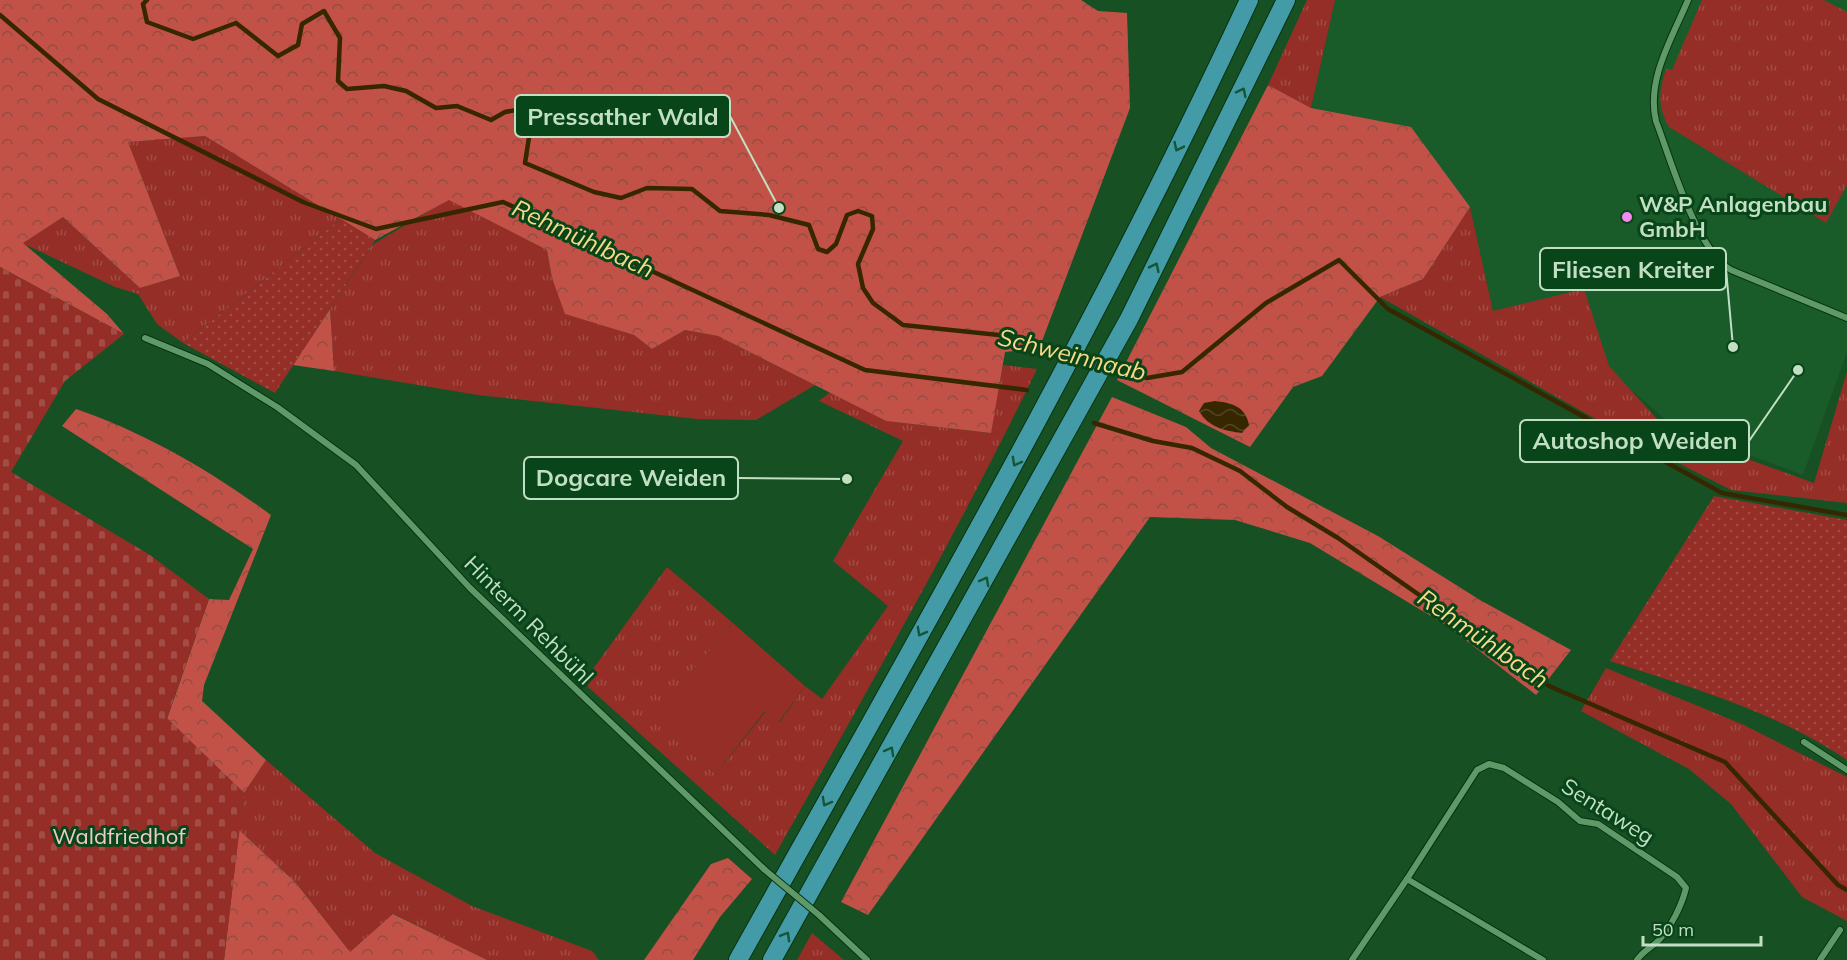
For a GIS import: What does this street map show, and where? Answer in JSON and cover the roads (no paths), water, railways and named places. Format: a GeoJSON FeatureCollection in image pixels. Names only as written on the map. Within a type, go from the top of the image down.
{"type":"FeatureCollection","features":[{"type":"Feature","properties":{"kind":"highway"},"geometry":{"type":"LineString","coordinates":[[738,960],[1045,411],[1098,309],[1249,0]]}},
{"type":"Feature","properties":{"kind":"highway"},"geometry":{"type":"LineString","coordinates":[[772,960],[1073,424],[1129,319],[1286,0]]}},
{"type":"Feature","properties":{"kind":"street"},"geometry":{"type":"LineString","coordinates":[[1688,0],[1662,63],[1652,105],[1656,121],[1703,240],[1718,261],[1731,270],[1847,318]]}},
{"type":"Feature","properties":{"kind":"street","name":"Hinterm Rehbühl"},"geometry":{"type":"LineString","coordinates":[[145,338],[208,364],[277,407],[356,465],[470,588],[765,870],[819,915],[867,960]]}},
{"type":"Feature","properties":{"kind":"street"},"geometry":{"type":"LineString","coordinates":[[1804,742],[1847,770]]}},
{"type":"Feature","properties":{"kind":"street","name":"Sentaweg"},"geometry":{"type":"LineString","coordinates":[[1407,879],[1477,770],[1489,764],[1504,768],[1558,802],[1580,821],[1598,824],[1677,877],[1686,888],[1683,901],[1659,940],[1643,951],[1637,960]]}},
{"type":"Feature","properties":{"kind":"street"},"geometry":{"type":"LineString","coordinates":[[1352,960],[1407,879],[1543,960]]}},
{"type":"Feature","properties":{"kind":"street"},"geometry":{"type":"LineString","coordinates":[[1820,960],[1840,930]]}},
{"type":"Feature","properties":{"kind":"water"},"geometry":{"type":"Polygon","coordinates":[[[1215,401],[1232,404],[1241,410],[1249,425],[1242,433],[1229,431],[1207,421],[1199,411],[1204,403],[1215,401]]]}},
{"type":"Feature","properties":{"kind":"waterway","name":"Schweinnaab"},"geometry":{"type":"LineString","coordinates":[[147,0],[143,4],[147,22],[193,39],[236,23],[278,56],[298,45],[302,24],[324,11],[340,38],[338,81],[347,89],[384,86],[406,91],[436,108],[457,106],[491,120],[505,112],[522,109],[530,131],[525,163],[594,192],[621,198],[647,188],[692,189],[720,211],[769,215],[809,225],[818,249],[827,252],[836,244],[847,215],[858,211],[872,216],[873,229],[858,264],[863,288],[873,303],[903,325],[1019,337],[1067,352]]}},
{"type":"Feature","properties":{"kind":"waterway","name":"Rehmühlbach"},"geometry":{"type":"LineString","coordinates":[[0,15],[98,99],[303,202],[376,229],[503,202],[865,370],[1027,390]]}},
{"type":"Feature","properties":{"kind":"waterway","name":"Schweinnaab"},"geometry":{"type":"LineString","coordinates":[[1109,366],[1147,378],[1182,372],[1266,303],[1339,260],[1388,309],[1722,493],[1847,515]]}},
{"type":"Feature","properties":{"kind":"waterway","name":"Schweinnaab"},"geometry":{"type":"LineString","coordinates":[[1078,356],[1098,363]]}},
{"type":"Feature","properties":{"kind":"waterway","name":"Rehmühlbach"},"geometry":{"type":"LineString","coordinates":[[1094,423],[1153,441],[1192,448],[1240,471],[1287,507],[1338,538],[1549,686],[1725,762],[1838,885],[1847,890]]}},
{"type":"Feature","properties":{"kind":"place","name":"Pressather Wald"},"geometry":{"type":"Point","coordinates":[779,208]}},
{"type":"Feature","properties":{"kind":"place","name":"W&P Anlagenbau GmbH"},"geometry":{"type":"Point","coordinates":[1627,217]}},
{"type":"Feature","properties":{"kind":"place","name":"Fliesen Kreiter"},"geometry":{"type":"Point","coordinates":[1733,347]}},
{"type":"Feature","properties":{"kind":"place","name":"Autoshop Weiden"},"geometry":{"type":"Point","coordinates":[1798,370]}},
{"type":"Feature","properties":{"kind":"place","name":"Dogcare Weiden"},"geometry":{"type":"Point","coordinates":[847,479]}},
{"type":"Feature","properties":{"kind":"park label","name":"Waldfriedhof"},"geometry":{"type":"Point","coordinates":[119,836]}}]}
